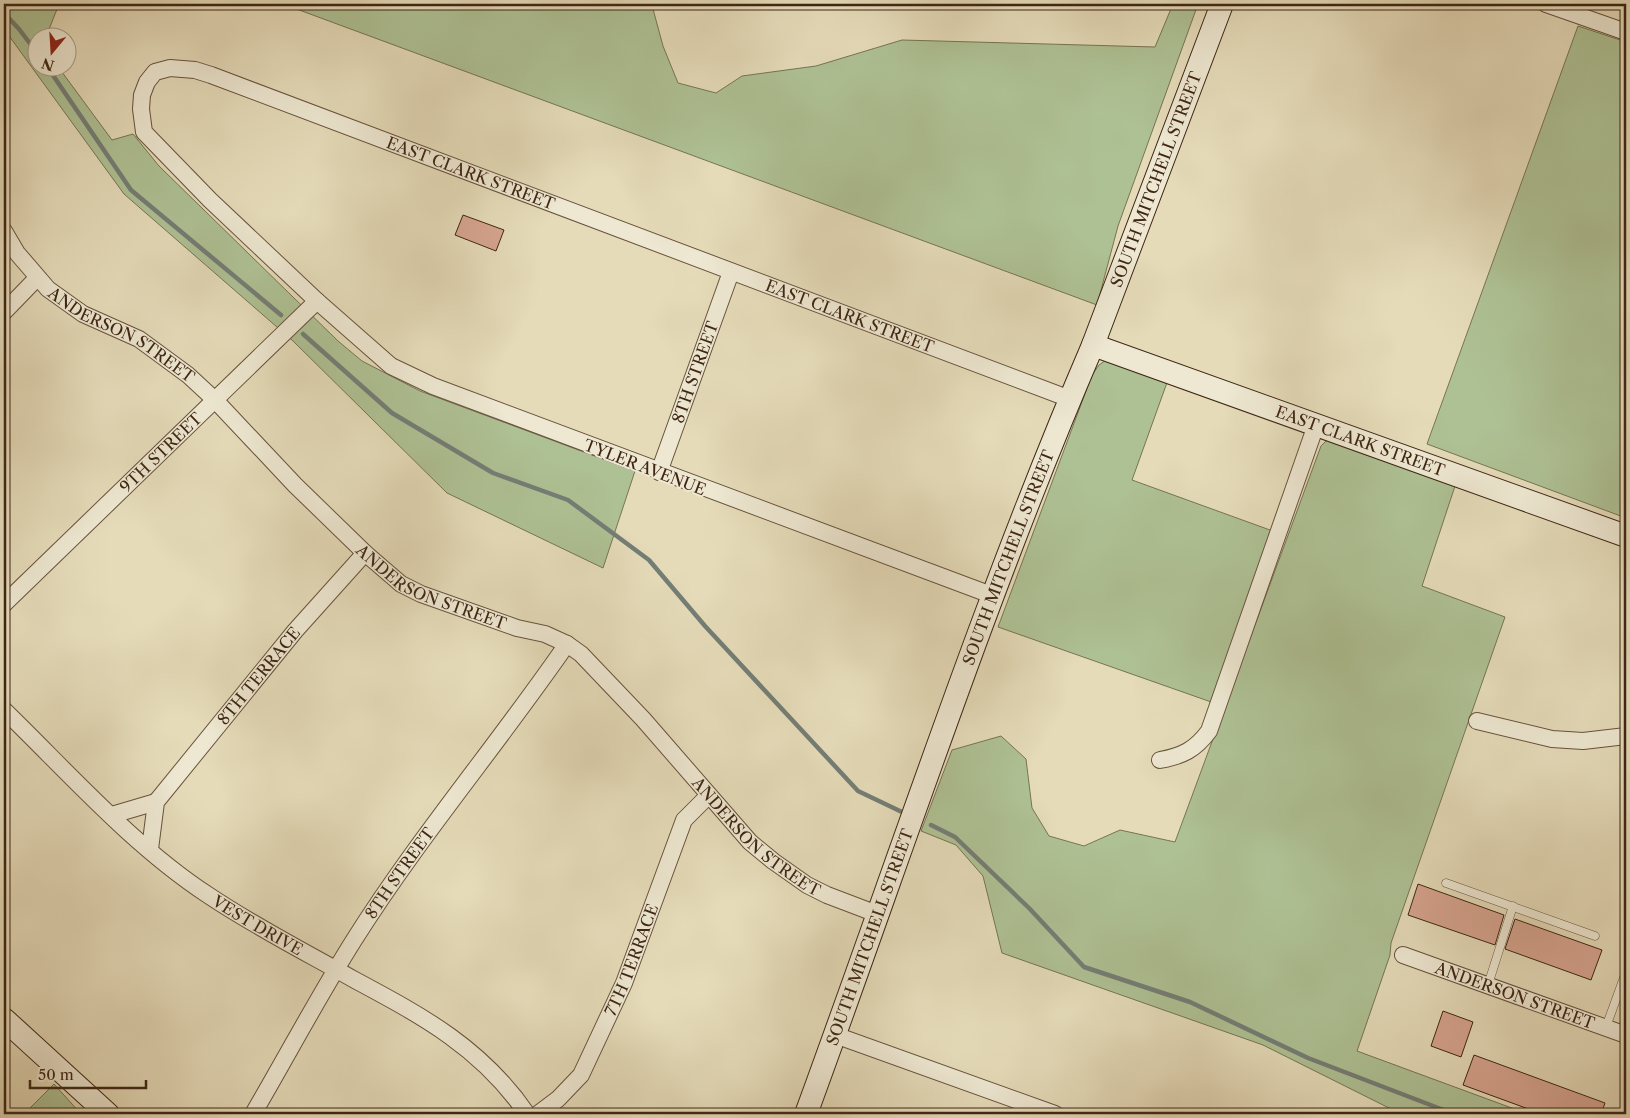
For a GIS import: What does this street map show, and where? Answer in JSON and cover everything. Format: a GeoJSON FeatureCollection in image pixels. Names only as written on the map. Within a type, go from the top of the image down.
{"type":"FeatureCollection","features":[{"type":"Feature","properties":{"kind":"street","name":"SOUTH MITCHELL STREET"},"geometry":{"type":"LineString","coordinates":[[806,1114],[994,596],[1093,345],[1222,4]]}},
{"type":"Feature","properties":{"kind":"street"},"geometry":{"type":"LineString","coordinates":[[1546,4],[1626,32]]}},
{"type":"Feature","properties":{"kind":"street","name":"EAST CLARK STREET"},"geometry":{"type":"LineString","coordinates":[[317,301],[210,200],[144,132],[141,109],[142,95],[147,82],[155,72],[170,68],[195,70],[211,75],[1070,400]]}},
{"type":"Feature","properties":{"kind":"street","name":"ANDERSON STREET"},"geometry":{"type":"LineString","coordinates":[[4,231],[16,253],[48,289],[83,314],[139,339],[188,375],[215,400],[295,486],[365,553],[401,584],[421,594],[516,628],[545,634],[567,644],[581,654],[643,719],[750,842],[780,866],[827,896],[877,914]]}},
{"type":"Feature","properties":{"kind":"street","name":"8TH STREET"},"geometry":{"type":"LineString","coordinates":[[659,472],[731,272]]}},
{"type":"Feature","properties":{"kind":"street"},"geometry":{"type":"LineString","coordinates":[[4,312],[37,278]]}},
{"type":"Feature","properties":{"kind":"street","name":"9TH STREET"},"geometry":{"type":"LineString","coordinates":[[4,604],[317,301]]}},
{"type":"Feature","properties":{"kind":"street","name":"TYLER AVENUE"},"geometry":{"type":"LineString","coordinates":[[317,301],[392,366],[433,386],[994,596]]}},
{"type":"Feature","properties":{"kind":"street","name":"EAST CLARK STREET"},"geometry":{"type":"LineString","coordinates":[[1093,345],[1626,536]]}},
{"type":"Feature","properties":{"kind":"street"},"geometry":{"type":"LineString","coordinates":[[1160,760],[1182,756],[1199,745],[1209,731],[1271,560],[1316,425]]}},
{"type":"Feature","properties":{"kind":"street","name":"8TH TERRACE"},"geometry":{"type":"LineString","coordinates":[[156,802],[295,631],[365,553]]}},
{"type":"Feature","properties":{"kind":"street","name":"8TH STREET"},"geometry":{"type":"LineString","coordinates":[[253,1114],[337,970],[397,876],[526,704],[567,644]]}},
{"type":"Feature","properties":{"kind":"street","name":"VEST DRIVE"},"geometry":{"type":"LineString","coordinates":[[4,710],[112,815],[150,849],[209,896],[337,970],[426,1018],[469,1050],[492,1071],[527,1114]]}},
{"type":"Feature","properties":{"kind":"street"},"geometry":{"type":"LineString","coordinates":[[1477,721],[1552,738],[1583,741],[1626,736]]}},
{"type":"Feature","properties":{"kind":"street","name":"7TH TERRACE"},"geometry":{"type":"LineString","coordinates":[[538,1114],[558,1099],[581,1075],[624,983],[684,820],[708,796]]}},
{"type":"Feature","properties":{"kind":"street"},"geometry":{"type":"LineString","coordinates":[[112,815],[156,802],[150,849]]}},
{"type":"Feature","properties":{"kind":"street","name":"ANDERSON STREET"},"geometry":{"type":"LineString","coordinates":[[1403,955],[1626,1035]]}},
{"type":"Feature","properties":{"kind":"street"},"geometry":{"type":"LineString","coordinates":[[4,1019],[108,1114]]}},
{"type":"Feature","properties":{"kind":"street"},"geometry":{"type":"LineString","coordinates":[[835,1035],[1055,1114]]}},
{"type":"Feature","properties":{"kind":"lane"},"geometry":{"type":"LineString","coordinates":[[1446,883],[1595,936]]}},
{"type":"Feature","properties":{"kind":"lane"},"geometry":{"type":"LineString","coordinates":[[1488,985],[1513,906]]}},
{"type":"Feature","properties":{"kind":"lane"},"geometry":{"type":"LineString","coordinates":[[1606,1027],[1626,972]]}},
{"type":"Feature","properties":{"kind":"green space"},"geometry":{"type":"Polygon","coordinates":[[[4,4],[59,4],[50,28],[28,28],[28,62],[4,29],[4,4]]]}},
{"type":"Feature","properties":{"kind":"green space"},"geometry":{"type":"Polygon","coordinates":[[[283,4],[658,4],[653,9],[663,46],[678,83],[716,93],[742,76],[816,66],[902,40],[1155,47],[1173,4],[1198,4],[1118,226],[1097,305],[283,4]]]}},
{"type":"Feature","properties":{"kind":"green space"},"geometry":{"type":"Polygon","coordinates":[[[1578,26],[1626,42],[1626,518],[1427,444],[1578,26]]]}},
{"type":"Feature","properties":{"kind":"green space"},"geometry":{"type":"Polygon","coordinates":[[[40,78],[66,78],[112,140],[133,134],[159,166],[338,341],[362,361],[420,391],[635,471],[603,568],[447,493],[293,341],[124,194],[40,78]]]}},
{"type":"Feature","properties":{"kind":"green space"},"geometry":{"type":"Polygon","coordinates":[[[1106,360],[1169,377],[1132,480],[1270,530],[1274,536],[1214,703],[998,627],[1092,375],[1099,365],[1106,360]]]}},
{"type":"Feature","properties":{"kind":"green space"},"geometry":{"type":"Polygon","coordinates":[[[1333,439],[1456,483],[1422,586],[1505,617],[1391,943],[1390,955],[1357,1051],[1528,1114],[1401,1114],[1263,1045],[1002,953],[983,876],[956,845],[921,831],[952,750],[1001,736],[1026,759],[1032,808],[1049,836],[1084,846],[1120,830],[1175,842],[1321,446],[1326,441],[1333,439]]]}},
{"type":"Feature","properties":{"kind":"green space"},"geometry":{"type":"Polygon","coordinates":[[[54,1084],[81,1114],[24,1114],[54,1084]]]}},
{"type":"Feature","properties":{"kind":"building"},"geometry":{"type":"Polygon","coordinates":[[[463,215],[504,230],[496,251],[455,235],[463,215]]]}},
{"type":"Feature","properties":{"kind":"building"},"geometry":{"type":"Polygon","coordinates":[[[1418,884],[1504,915],[1495,945],[1408,915],[1418,884]]]}},
{"type":"Feature","properties":{"kind":"building"},"geometry":{"type":"Polygon","coordinates":[[[1515,919],[1602,950],[1591,980],[1505,949],[1515,919]]]}},
{"type":"Feature","properties":{"kind":"building"},"geometry":{"type":"Polygon","coordinates":[[[1443,1011],[1473,1022],[1461,1057],[1431,1046],[1443,1011]]]}},
{"type":"Feature","properties":{"kind":"building"},"geometry":{"type":"Polygon","coordinates":[[[1474,1055],[1605,1103],[1601,1114],[1542,1114],[1463,1085],[1474,1055]]]}},
{"type":"Feature","properties":{"kind":"waterway"},"geometry":{"type":"LineString","coordinates":[[4,13],[28,41]]}},
{"type":"Feature","properties":{"kind":"waterway"},"geometry":{"type":"LineString","coordinates":[[55,78],[131,190],[281,315]]}},
{"type":"Feature","properties":{"kind":"waterway"},"geometry":{"type":"LineString","coordinates":[[303,334],[392,413],[493,473],[568,500],[649,560],[705,626],[858,791],[902,812]]}},
{"type":"Feature","properties":{"kind":"waterway"},"geometry":{"type":"LineString","coordinates":[[931,825],[955,837],[1029,908],[1084,967],[1190,1002],[1308,1058],[1454,1114]]}}]}
